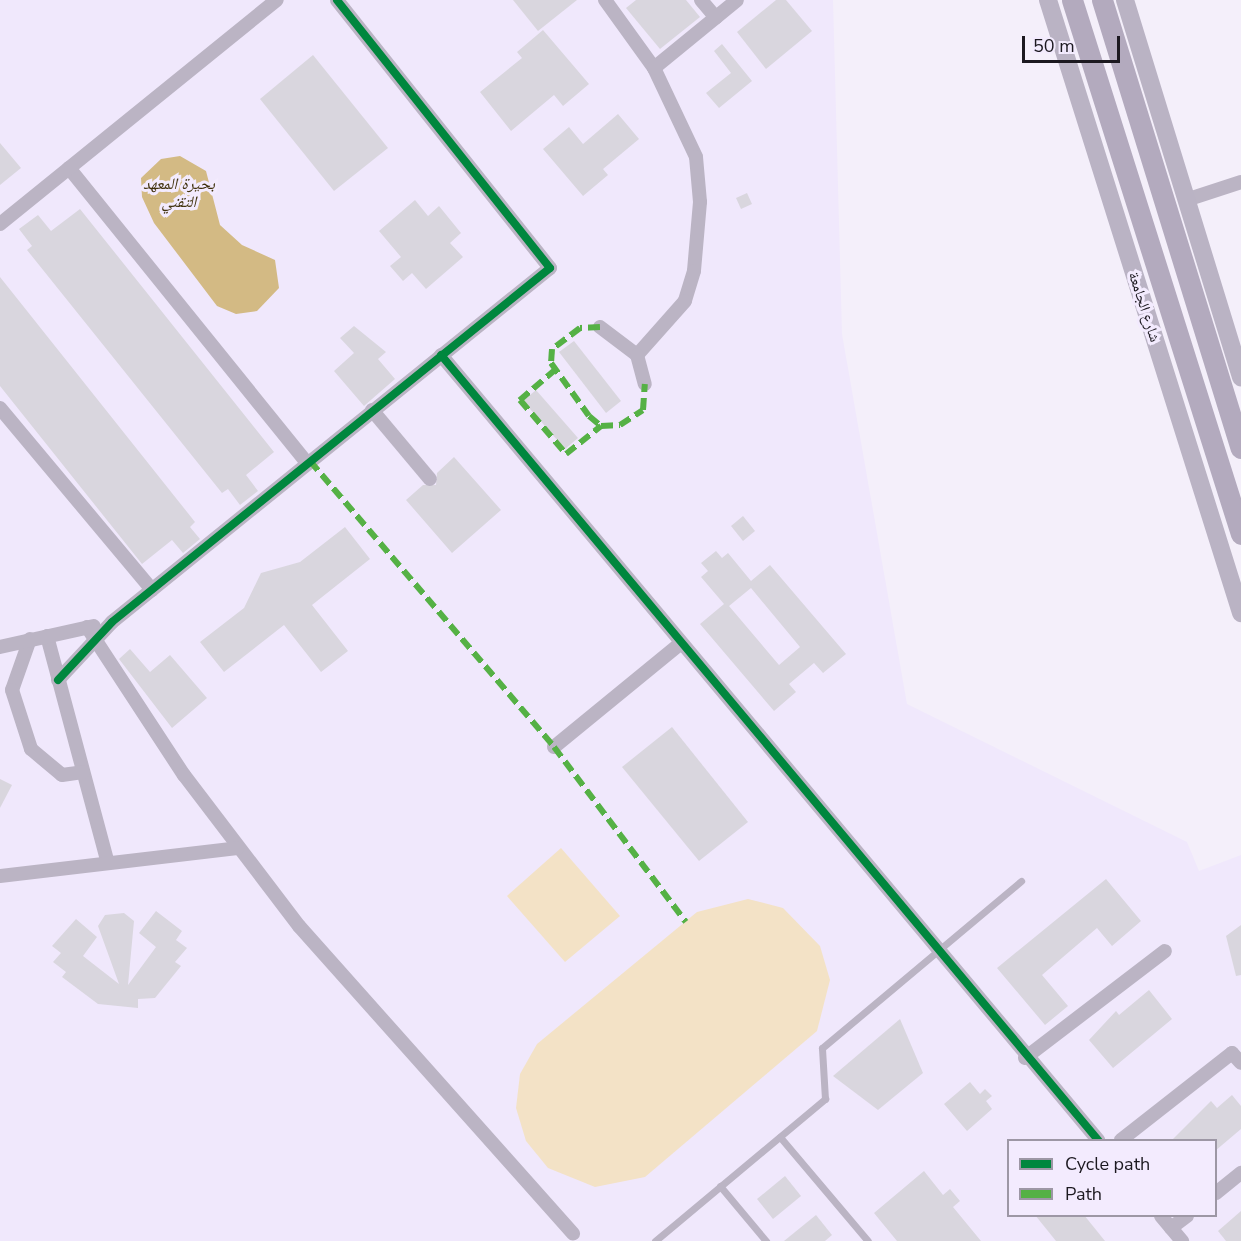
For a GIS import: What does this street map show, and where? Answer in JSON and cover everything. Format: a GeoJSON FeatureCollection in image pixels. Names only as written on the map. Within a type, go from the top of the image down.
{"type":"FeatureCollection","features":[{"type":"Feature","properties":{"kind":"main road"},"geometry":{"type":"LineString","coordinates":[[1072,0],[1241,534]]}},
{"type":"Feature","properties":{"kind":"main road"},"geometry":{"type":"LineString","coordinates":[[1102,0],[1241,448]]}},
{"type":"Feature","properties":{"kind":"street"},"geometry":{"type":"LineString","coordinates":[[0,224],[277,0]]}},
{"type":"Feature","properties":{"kind":"street"},"geometry":{"type":"LineString","coordinates":[[58,680],[112,622],[550,268],[337,0]]}},
{"type":"Feature","properties":{"kind":"street"},"geometry":{"type":"LineString","coordinates":[[605,0],[654,68],[687,131],[700,202],[694,271],[685,301],[637,356]]}},
{"type":"Feature","properties":{"kind":"street"},"geometry":{"type":"LineString","coordinates":[[701,0],[716,18]]}},
{"type":"Feature","properties":{"kind":"street"},"geometry":{"type":"LineString","coordinates":[[654,68],[737,0]]}},
{"type":"Feature","properties":{"kind":"street","name":"شارع الجامعة"},"geometry":{"type":"LineString","coordinates":[[1048,0],[1241,613]]}},
{"type":"Feature","properties":{"kind":"street"},"geometry":{"type":"LineString","coordinates":[[1125,0],[1241,378]]}},
{"type":"Feature","properties":{"kind":"street"},"geometry":{"type":"LineString","coordinates":[[69,168],[307,463]]}},
{"type":"Feature","properties":{"kind":"street"},"geometry":{"type":"LineString","coordinates":[[1186,200],[1241,182]]}},
{"type":"Feature","properties":{"kind":"street"},"geometry":{"type":"LineString","coordinates":[[600,327],[637,356],[645,384]]}},
{"type":"Feature","properties":{"kind":"street"},"geometry":{"type":"LineString","coordinates":[[441,355],[1025,1058],[1097,1139]]}},
{"type":"Feature","properties":{"kind":"street"},"geometry":{"type":"LineString","coordinates":[[0,408],[152,590]]}},
{"type":"Feature","properties":{"kind":"street"},"geometry":{"type":"LineString","coordinates":[[372,410],[430,479]]}},
{"type":"Feature","properties":{"kind":"street"},"geometry":{"type":"LineString","coordinates":[[0,648],[30,639],[112,622]]}},
{"type":"Feature","properties":{"kind":"street"},"geometry":{"type":"LineString","coordinates":[[87,627],[237,848],[298,926],[573,1234]]}},
{"type":"Feature","properties":{"kind":"street"},"geometry":{"type":"LineString","coordinates":[[47,636],[108,863]]}},
{"type":"Feature","properties":{"kind":"street"},"geometry":{"type":"LineString","coordinates":[[30,639],[12,690],[31,750],[62,775],[83,772]]}},
{"type":"Feature","properties":{"kind":"street"},"geometry":{"type":"LineString","coordinates":[[554,747],[680,644]]}},
{"type":"Feature","properties":{"kind":"street"},"geometry":{"type":"LineString","coordinates":[[0,876],[237,848]]}},
{"type":"Feature","properties":{"kind":"street"},"geometry":{"type":"LineString","coordinates":[[1025,1058],[1165,951]]}},
{"type":"Feature","properties":{"kind":"street"},"geometry":{"type":"LineString","coordinates":[[1122,1139],[1232,1053],[1241,1063]]}},
{"type":"Feature","properties":{"kind":"street"},"geometry":{"type":"LineString","coordinates":[[1217,1191],[1241,1173]]}},
{"type":"Feature","properties":{"kind":"street"},"geometry":{"type":"LineString","coordinates":[[1163,1217],[1182,1241]]}},
{"type":"Feature","properties":{"kind":"street"},"geometry":{"type":"LineString","coordinates":[[1172,1228],[1185,1217]]}},
{"type":"Feature","properties":{"kind":"lane"},"geometry":{"type":"LineString","coordinates":[[655,1241],[825,1099],[822,1048],[1021,881]]}},
{"type":"Feature","properties":{"kind":"lane"},"geometry":{"type":"LineString","coordinates":[[780,1137],[868,1241]]}},
{"type":"Feature","properties":{"kind":"lane"},"geometry":{"type":"LineString","coordinates":[[720,1186],[766,1241]]}},
{"type":"Feature","properties":{"kind":"shaded area"},"geometry":{"type":"Polygon","coordinates":[[[0,0],[833,0],[842,334],[907,704],[1187,842],[1199,871],[1241,855],[1241,1241],[0,1241],[0,0]]]}},
{"type":"Feature","properties":{"kind":"shaded area"},"geometry":{"type":"Polygon","coordinates":[[[561,848],[620,916],[565,962],[507,896],[561,848]]]}},
{"type":"Feature","properties":{"kind":"shaded area"},"geometry":{"type":"Polygon","coordinates":[[[748,899],[783,908],[820,946],[830,980],[817,1031],[645,1177],[595,1187],[548,1168],[526,1141],[516,1108],[520,1074],[537,1044],[697,912],[748,899]]]}},
{"type":"Feature","properties":{"kind":"water","name":"بحيرة المعهد التقني"},"geometry":{"type":"Polygon","coordinates":[[[180,156],[206,171],[220,225],[242,245],[275,260],[279,288],[257,311],[236,314],[217,306],[154,223],[142,197],[141,178],[161,159],[180,156]]]}},
{"type":"Feature","properties":{"kind":"building"},"geometry":{"type":"Polygon","coordinates":[[[513,0],[577,0],[538,31],[513,0]]]}},
{"type":"Feature","properties":{"kind":"building"},"geometry":{"type":"Polygon","coordinates":[[[636,0],[686,0],[700,17],[660,49],[626,8],[636,0]]]}},
{"type":"Feature","properties":{"kind":"building"},"geometry":{"type":"Polygon","coordinates":[[[776,0],[786,0],[812,31],[766,69],[737,32],[776,0]]]}},
{"type":"Feature","properties":{"kind":"building"},"geometry":{"type":"Polygon","coordinates":[[[543,30],[589,84],[563,106],[554,95],[511,131],[480,92],[522,58],[517,52],[543,30]]]}},
{"type":"Feature","properties":{"kind":"building"},"geometry":{"type":"Polygon","coordinates":[[[722,44],[752,81],[719,108],[706,93],[731,73],[714,51],[722,44]]]}},
{"type":"Feature","properties":{"kind":"building"},"geometry":{"type":"Polygon","coordinates":[[[313,55],[388,148],[334,191],[260,99],[313,55]]]}},
{"type":"Feature","properties":{"kind":"building"},"geometry":{"type":"Polygon","coordinates":[[[618,114],[639,139],[603,169],[608,175],[583,196],[543,149],[569,127],[583,144],[618,114]]]}},
{"type":"Feature","properties":{"kind":"building"},"geometry":{"type":"Polygon","coordinates":[[[0,143],[21,168],[0,185],[0,143]]]}},
{"type":"Feature","properties":{"kind":"building"},"geometry":{"type":"Polygon","coordinates":[[[747,193],[752,204],[741,209],[736,198],[747,193]]]}},
{"type":"Feature","properties":{"kind":"building"},"geometry":{"type":"Polygon","coordinates":[[[415,200],[428,216],[439,206],[461,233],[450,243],[463,257],[426,289],[412,273],[403,281],[390,266],[401,257],[379,231],[415,200]]]}},
{"type":"Feature","properties":{"kind":"building"},"geometry":{"type":"Polygon","coordinates":[[[80,209],[274,452],[246,475],[258,491],[240,505],[228,489],[222,493],[27,250],[32,246],[19,229],[38,215],[51,231],[80,209]]]}},
{"type":"Feature","properties":{"kind":"building"},"geometry":{"type":"Polygon","coordinates":[[[0,277],[195,522],[190,527],[200,539],[183,553],[172,540],[142,564],[0,386],[0,277]]]}},
{"type":"Feature","properties":{"kind":"building"},"geometry":{"type":"Polygon","coordinates":[[[354,326],[386,352],[378,359],[395,379],[364,406],[334,371],[354,353],[340,338],[354,326]]]}},
{"type":"Feature","properties":{"kind":"building"},"geometry":{"type":"Polygon","coordinates":[[[574,341],[621,401],[606,413],[559,352],[574,341]]]}},
{"type":"Feature","properties":{"kind":"building"},"geometry":{"type":"Polygon","coordinates":[[[536,390],[578,438],[565,449],[523,401],[536,390]]]}},
{"type":"Feature","properties":{"kind":"building"},"geometry":{"type":"Polygon","coordinates":[[[454,457],[501,510],[452,553],[406,500],[423,485],[436,485],[437,473],[454,457]]]}},
{"type":"Feature","properties":{"kind":"building"},"geometry":{"type":"Polygon","coordinates":[[[743,516],[755,531],[743,541],[731,526],[743,516]]]}},
{"type":"Feature","properties":{"kind":"building"},"geometry":{"type":"Polygon","coordinates":[[[345,527],[370,559],[312,605],[348,651],[321,672],[284,625],[224,672],[200,642],[244,608],[261,573],[300,562],[345,527]]]}},
{"type":"Feature","properties":{"kind":"building"},"geometry":{"type":"Polygon","coordinates":[[[716,551],[722,558],[728,553],[751,581],[770,565],[846,654],[823,673],[814,663],[789,684],[796,692],[774,711],[700,624],[724,604],[701,577],[708,571],[701,563],[716,551]],[[751,588],[729,606],[779,665],[800,647],[751,588]]]}},
{"type":"Feature","properties":{"kind":"building"},"geometry":{"type":"Polygon","coordinates":[[[130,649],[150,672],[170,655],[207,698],[172,728],[119,659],[130,649]]]}},
{"type":"Feature","properties":{"kind":"building"},"geometry":{"type":"Polygon","coordinates":[[[672,727],[748,822],[699,861],[622,767],[672,727]]]}},
{"type":"Feature","properties":{"kind":"building"},"geometry":{"type":"Polygon","coordinates":[[[0,779],[12,785],[0,808],[0,779]]]}},
{"type":"Feature","properties":{"kind":"building"},"geometry":{"type":"Polygon","coordinates":[[[1106,879],[1141,921],[1112,946],[1097,928],[1042,975],[1068,1006],[1045,1025],[997,968],[1106,879]]]}},
{"type":"Feature","properties":{"kind":"building"},"geometry":{"type":"Polygon","coordinates":[[[156,911],[182,931],[176,940],[187,948],[175,962],[181,966],[155,998],[138,999],[138,1008],[98,1004],[62,977],[66,972],[53,962],[61,953],[52,946],[76,919],[97,937],[83,956],[119,984],[98,926],[105,915],[124,913],[134,921],[128,985],[156,947],[139,933],[156,911]]]}},
{"type":"Feature","properties":{"kind":"building"},"geometry":{"type":"Polygon","coordinates":[[[1241,925],[1241,975],[1236,976],[1226,936],[1241,925]]]}},
{"type":"Feature","properties":{"kind":"building"},"geometry":{"type":"Polygon","coordinates":[[[1149,990],[1172,1019],[1113,1068],[1089,1040],[1116,1011],[1119,1015],[1149,990]]]}},
{"type":"Feature","properties":{"kind":"building"},"geometry":{"type":"Polygon","coordinates":[[[900,1019],[923,1073],[878,1110],[833,1076],[900,1019]]]}},
{"type":"Feature","properties":{"kind":"building"},"geometry":{"type":"Polygon","coordinates":[[[970,1082],[980,1094],[985,1089],[992,1096],[986,1101],[992,1109],[967,1131],[944,1104],[970,1082]]]}},
{"type":"Feature","properties":{"kind":"building"},"geometry":{"type":"Polygon","coordinates":[[[1232,1095],[1241,1106],[1241,1129],[1217,1149],[1217,1139],[1173,1139],[1211,1101],[1217,1108],[1232,1095]]]}},
{"type":"Feature","properties":{"kind":"building"},"geometry":{"type":"Polygon","coordinates":[[[924,1171],[943,1195],[950,1189],[960,1201],[953,1207],[981,1241],[897,1241],[874,1213],[924,1171]]]}},
{"type":"Feature","properties":{"kind":"building"},"geometry":{"type":"Polygon","coordinates":[[[785,1176],[801,1196],[773,1219],[757,1199],[785,1176]]]}},
{"type":"Feature","properties":{"kind":"building"},"geometry":{"type":"Polygon","coordinates":[[[1241,1211],[1241,1241],[1226,1241],[1218,1231],[1241,1211]]]}},
{"type":"Feature","properties":{"kind":"building"},"geometry":{"type":"Polygon","coordinates":[[[816,1215],[832,1235],[825,1241],[784,1241],[816,1215]]]}},
{"type":"Feature","properties":{"kind":"building"},"geometry":{"type":"Polygon","coordinates":[[[1037,1217],[1086,1217],[1105,1241],[1056,1241],[1037,1217]]]}},
{"type":"Feature","properties":{"kind":"marked path"},"geometry":{"type":"LineString","coordinates":[[600,327],[580,328],[552,349],[551,363],[589,416],[601,426],[620,425],[643,410],[645,384]]}},
{"type":"Feature","properties":{"kind":"marked path"},"geometry":{"type":"LineString","coordinates":[[556,369],[520,400],[566,454],[601,426]]}},
{"type":"Feature","properties":{"kind":"marked path"},"geometry":{"type":"LineString","coordinates":[[310,461],[554,747],[686,922]]}},
{"type":"Feature","properties":{"kind":"cycle path"},"geometry":{"type":"LineString","coordinates":[[58,680],[112,622],[550,268],[337,0]]}},
{"type":"Feature","properties":{"kind":"cycle path"},"geometry":{"type":"LineString","coordinates":[[441,355],[1097,1139]]}}]}
